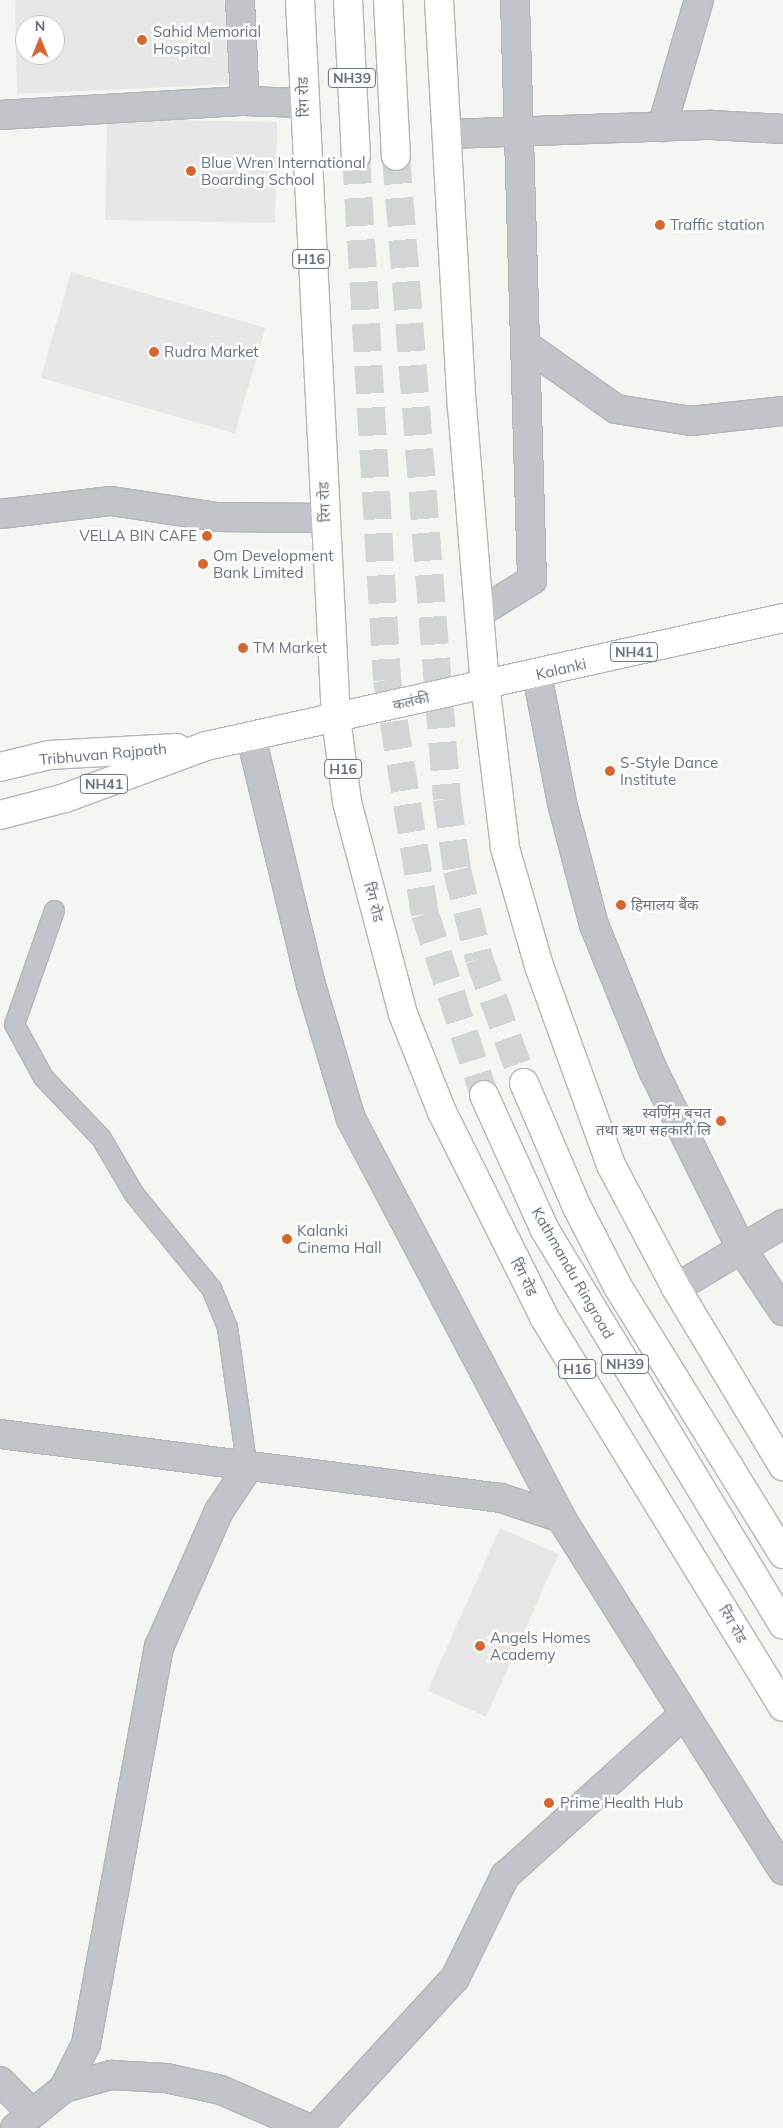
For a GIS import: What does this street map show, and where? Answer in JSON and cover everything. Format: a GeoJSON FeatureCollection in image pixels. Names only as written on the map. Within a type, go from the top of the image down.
{"type":"FeatureCollection","features":[{"type":"Feature","properties":{"kind":"main road","name":"रिंग रोड"},"geometry":{"type":"LineString","coordinates":[[300,0],[303,103],[336,718],[347,802],[403,1014],[442,1112],[544,1317],[783,1707]]}},
{"type":"Feature","properties":{"kind":"main road","name":"NH39"},"geometry":{"type":"LineString","coordinates":[[348,0],[356,156]]}},
{"type":"Feature","properties":{"kind":"main road","name":"NH39"},"geometry":{"type":"LineString","coordinates":[[388,0],[396,156]]}},
{"type":"Feature","properties":{"kind":"main road"},"geometry":{"type":"LineString","coordinates":[[439,0],[449,134],[462,406],[485,684],[505,848],[539,966],[611,1165],[676,1288],[783,1466]]}},
{"type":"Feature","properties":{"kind":"main road","name":"Kalanki"},"geometry":{"type":"LineString","coordinates":[[485,684],[537,675],[783,618]]}},
{"type":"Feature","properties":{"kind":"main road","name":"कलंकी"},"geometry":{"type":"LineString","coordinates":[[336,718],[485,684]]}},
{"type":"Feature","properties":{"kind":"main road","name":"Tribhuvan Rajpath"},"geometry":{"type":"LineString","coordinates":[[0,767],[49,755],[206,746],[336,718]]}},
{"type":"Feature","properties":{"kind":"main road","name":"Tribhuvan Rajpath"},"geometry":{"type":"LineString","coordinates":[[0,815],[65,798],[206,746]]}},
{"type":"Feature","properties":{"kind":"main road","name":"NH39"},"geometry":{"type":"LineString","coordinates":[[524,1083],[577,1206],[618,1287],[783,1554]]}},
{"type":"Feature","properties":{"kind":"main road","name":"Kathmandu Ringroad"},"geometry":{"type":"LineString","coordinates":[[484,1095],[545,1230],[783,1624]]}},
{"type":"Feature","properties":{"kind":"street"},"geometry":{"type":"LineString","coordinates":[[240,0],[245,101]]}},
{"type":"Feature","properties":{"kind":"street"},"geometry":{"type":"LineString","coordinates":[[480,613],[532,580],[522,132],[515,0]]}},
{"type":"Feature","properties":{"kind":"street"},"geometry":{"type":"LineString","coordinates":[[662,127],[698,0]]}},
{"type":"Feature","properties":{"kind":"street"},"geometry":{"type":"LineString","coordinates":[[0,114],[245,101],[303,103]]}},
{"type":"Feature","properties":{"kind":"street"},"geometry":{"type":"LineString","coordinates":[[449,134],[662,127],[783,129]]}},
{"type":"Feature","properties":{"kind":"street"},"geometry":{"type":"LineString","coordinates":[[527,346],[616,409],[691,421],[783,411]]}},
{"type":"Feature","properties":{"kind":"street"},"geometry":{"type":"LineString","coordinates":[[0,514],[111,501],[217,516],[325,518]]}},
{"type":"Feature","properties":{"kind":"street"},"geometry":{"type":"LineString","coordinates":[[537,675],[563,807],[594,925],[653,1070],[741,1248],[783,1311]]}},
{"type":"Feature","properties":{"kind":"street"},"geometry":{"type":"LineString","coordinates":[[250,737],[312,985],[351,1119],[560,1518],[682,1716],[783,1870]]}},
{"type":"Feature","properties":{"kind":"street"},"geometry":{"type":"LineString","coordinates":[[676,1288],[783,1224]]}},
{"type":"Feature","properties":{"kind":"street"},"geometry":{"type":"LineString","coordinates":[[0,1434],[247,1468],[501,1498],[560,1518]]}},
{"type":"Feature","properties":{"kind":"street"},"geometry":{"type":"LineString","coordinates":[[64,2088],[86,2044],[159,1646],[219,1511],[247,1468]]}},
{"type":"Feature","properties":{"kind":"street"},"geometry":{"type":"LineString","coordinates":[[317,2128],[455,1978],[505,1876],[682,1716]]}},
{"type":"Feature","properties":{"kind":"street"},"geometry":{"type":"LineString","coordinates":[[0,2081],[23,2120],[64,2088],[111,2075],[166,2078],[221,2090],[308,2128]]}},
{"type":"Feature","properties":{"kind":"lane"},"geometry":{"type":"LineString","coordinates":[[54,910],[14,1024],[43,1077],[101,1138],[134,1194],[211,1288],[227,1327],[247,1468]]}},
{"type":"Feature","properties":{"kind":"shaded area","name":"Sahid Memorial Hospital"},"geometry":{"type":"Polygon","coordinates":[[[15,0],[224,0],[234,84],[17,94],[16,65],[65,65],[65,15],[15,15],[15,0]]]}},
{"type":"Feature","properties":{"kind":"shaded area","name":"Blue Wren International Boarding School"},"geometry":{"type":"Polygon","coordinates":[[[107,119],[277,122],[275,223],[105,220],[107,119]]]}},
{"type":"Feature","properties":{"kind":"shaded area","name":"Rudra Market"},"geometry":{"type":"Polygon","coordinates":[[[71,272],[265,328],[235,433],[41,378],[71,272]]]}},
{"type":"Feature","properties":{"kind":"shaded area","name":"Angels Homes Academy"},"geometry":{"type":"Polygon","coordinates":[[[500,1528],[558,1554],[486,1717],[428,1691],[500,1528]]]}},
{"type":"Feature","properties":{"kind":"tunnel"},"geometry":{"type":"LineString","coordinates":[[356,156],[387,680],[425,914],[484,1095]]}},
{"type":"Feature","properties":{"kind":"tunnel"},"geometry":{"type":"LineString","coordinates":[[396,156],[447,799],[457,870],[479,959],[524,1083]]}},
{"type":"Feature","properties":{"kind":"place","name":"Sahid Memorial Hospital"},"geometry":{"type":"Point","coordinates":[142,40]}},
{"type":"Feature","properties":{"kind":"place","name":"Blue Wren International Boarding School"},"geometry":{"type":"Point","coordinates":[191,171]}},
{"type":"Feature","properties":{"kind":"place","name":"Traffic station"},"geometry":{"type":"Point","coordinates":[660,225]}},
{"type":"Feature","properties":{"kind":"place","name":"Rudra Market"},"geometry":{"type":"Point","coordinates":[154,352]}},
{"type":"Feature","properties":{"kind":"place","name":"VELLA BIN CAFE"},"geometry":{"type":"Point","coordinates":[207,536]}},
{"type":"Feature","properties":{"kind":"place","name":"Om Development Bank Limited"},"geometry":{"type":"Point","coordinates":[203,564]}},
{"type":"Feature","properties":{"kind":"place","name":"TM Market"},"geometry":{"type":"Point","coordinates":[243,648]}},
{"type":"Feature","properties":{"kind":"place","name":"S-Style Dance Institute"},"geometry":{"type":"Point","coordinates":[610,771]}},
{"type":"Feature","properties":{"kind":"place","name":"हिमालय बैंक"},"geometry":{"type":"Point","coordinates":[621,905]}},
{"type":"Feature","properties":{"kind":"place","name":"स्वर्णिम बचत तथा ऋण सहकारी लि"},"geometry":{"type":"Point","coordinates":[721,1121]}},
{"type":"Feature","properties":{"kind":"place","name":"Kalanki Cinema Hall"},"geometry":{"type":"Point","coordinates":[287,1239]}},
{"type":"Feature","properties":{"kind":"place","name":"Angels Homes Academy"},"geometry":{"type":"Point","coordinates":[480,1646]}},
{"type":"Feature","properties":{"kind":"place","name":"Prime Health Hub"},"geometry":{"type":"Point","coordinates":[549,1803]}}]}
